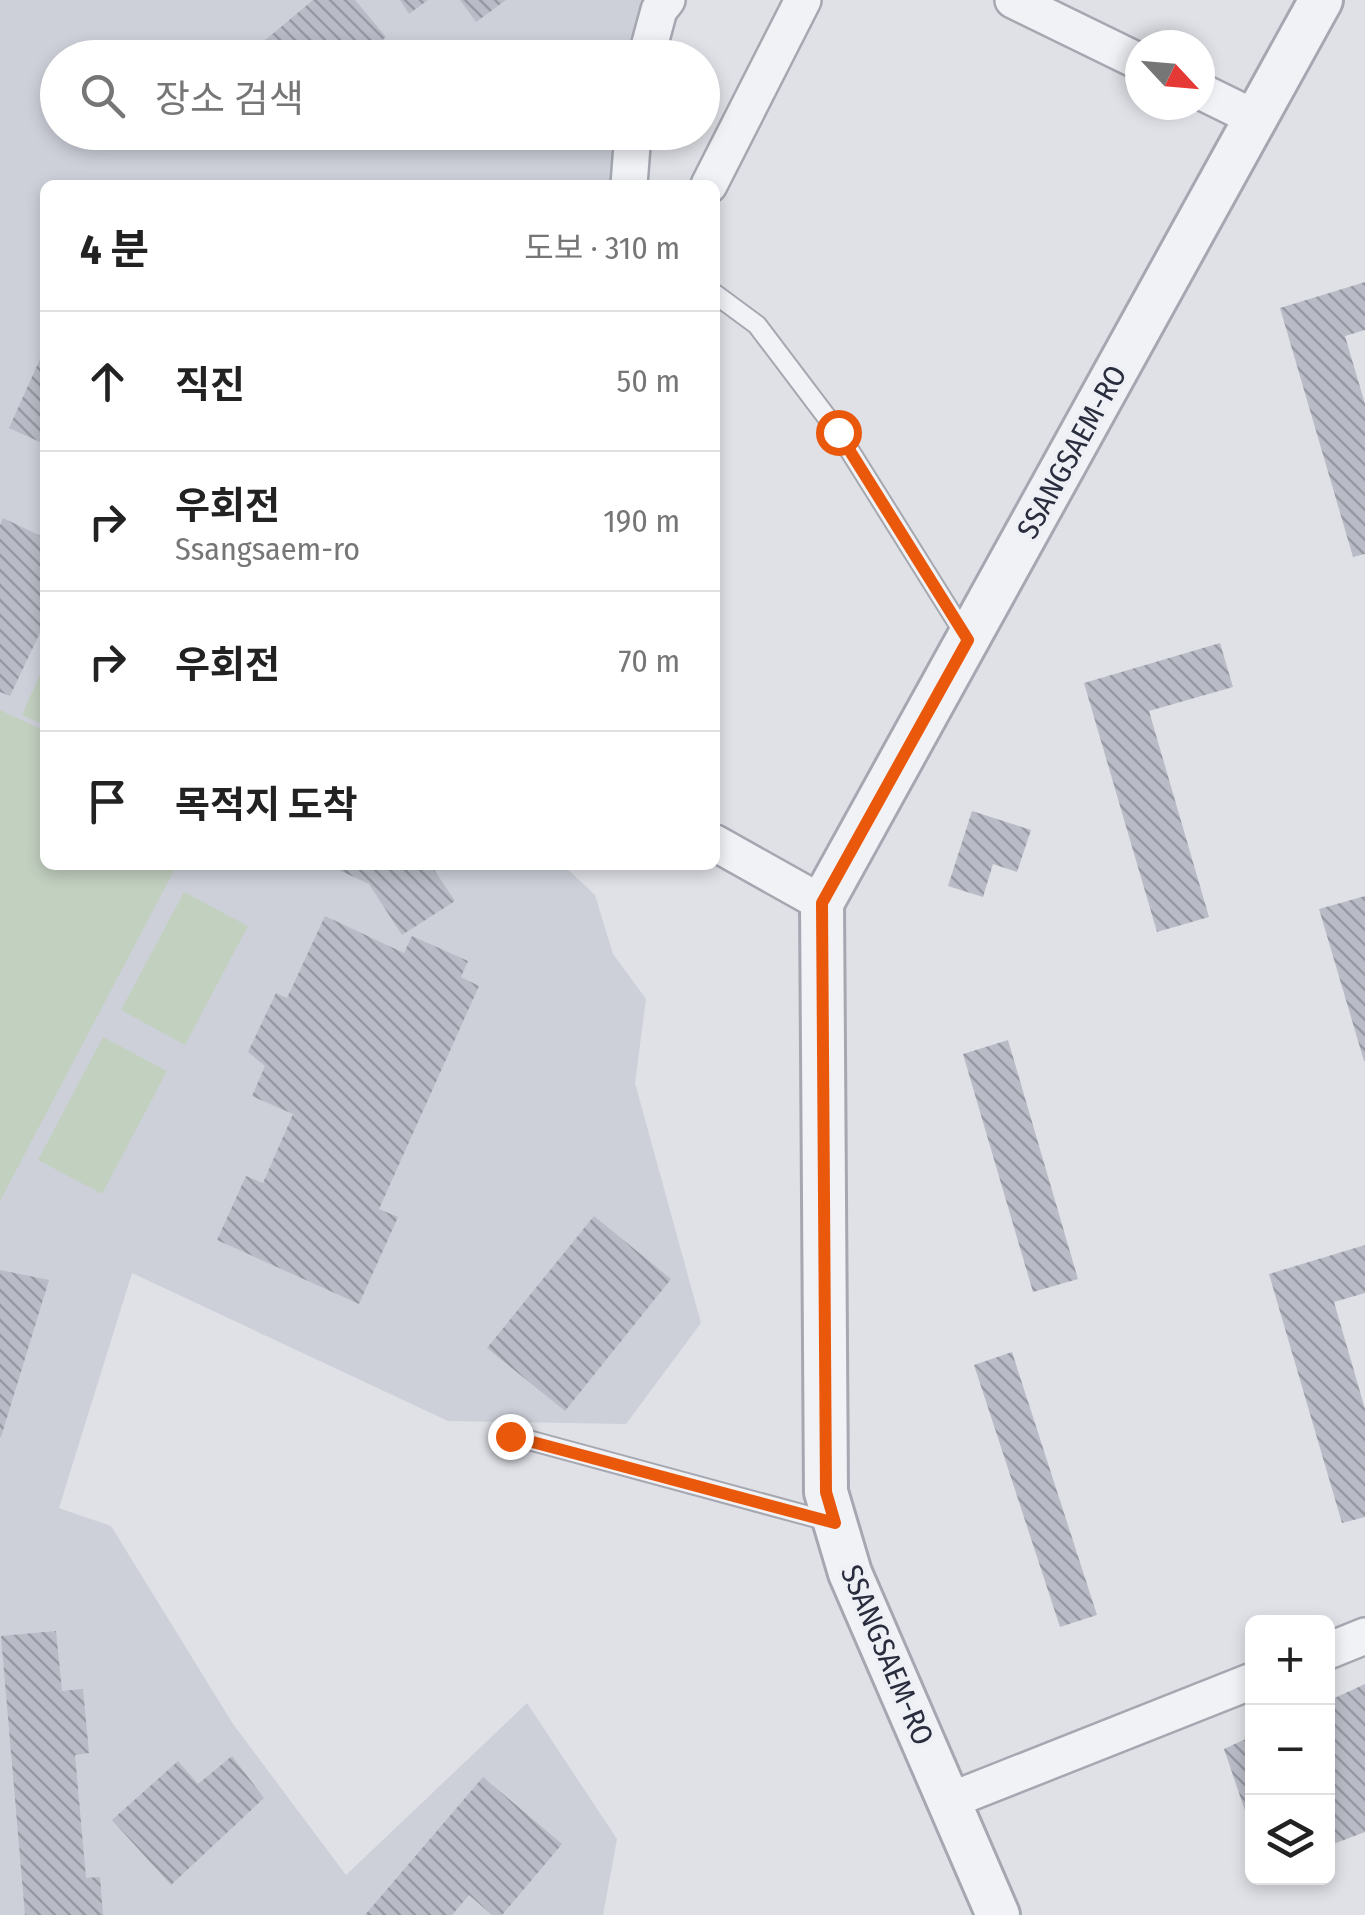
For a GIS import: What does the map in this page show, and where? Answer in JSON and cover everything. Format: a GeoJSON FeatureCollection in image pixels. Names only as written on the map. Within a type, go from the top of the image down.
{"type":"FeatureCollection","features":[{"type":"Feature","properties":{"kind":"street"},"geometry":{"type":"LineString","coordinates":[[651,40],[659,10],[668,0]]}},
{"type":"Feature","properties":{"kind":"street"},"geometry":{"type":"LineString","coordinates":[[712,180],[802,0]]}},
{"type":"Feature","properties":{"kind":"street"},"geometry":{"type":"LineString","coordinates":[[1013,0],[1125,55]]}},
{"type":"Feature","properties":{"kind":"street","name":"SSANGSAEM-RO"},"geometry":{"type":"LineString","coordinates":[[998,1915],[850,1573],[826,1492],[822,903],[1321,0]]}},
{"type":"Feature","properties":{"kind":"street"},"geometry":{"type":"LineString","coordinates":[[1215,98],[1257,119]]}},
{"type":"Feature","properties":{"kind":"street"},"geometry":{"type":"LineString","coordinates":[[629,180],[632,150]]}},
{"type":"Feature","properties":{"kind":"street"},"geometry":{"type":"LineString","coordinates":[[720,846],[822,903]]}},
{"type":"Feature","properties":{"kind":"street"},"geometry":{"type":"LineString","coordinates":[[1335,1648],[1365,1636]]}},
{"type":"Feature","properties":{"kind":"street"},"geometry":{"type":"LineString","coordinates":[[949,1801],[1245,1683]]}},
{"type":"Feature","properties":{"kind":"lane"},"geometry":{"type":"LineString","coordinates":[[720,298],[757,325],[838,432],[968,640]]}},
{"type":"Feature","properties":{"kind":"lane"},"geometry":{"type":"LineString","coordinates":[[510,1436],[835,1523]]}},
{"type":"Feature","properties":{"kind":"shaded area"},"geometry":{"type":"Polygon","coordinates":[[[0,0],[661,0],[640,40],[40,40],[40,150],[622,150],[620,180],[40,180],[40,870],[568,870],[595,895],[613,954],[646,999],[635,1083],[701,1323],[626,1424],[448,1421],[132,1273],[59,1508],[111,1526],[233,1724],[346,1875],[527,1703],[617,1839],[603,1915],[0,1915],[0,0]]]}},
{"type":"Feature","properties":{"kind":"green space"},"geometry":{"type":"Polygon","coordinates":[[[40,674],[40,723],[22,715],[40,674]]]}},
{"type":"Feature","properties":{"kind":"green space"},"geometry":{"type":"Polygon","coordinates":[[[0,710],[40,729],[40,870],[174,870],[0,1201],[0,710]]]}},
{"type":"Feature","properties":{"kind":"green space"},"geometry":{"type":"Polygon","coordinates":[[[184,892],[248,926],[185,1045],[121,1010],[184,892]]]}},
{"type":"Feature","properties":{"kind":"green space"},"geometry":{"type":"Polygon","coordinates":[[[103,1037],[167,1071],[102,1194],[38,1160],[103,1037]]]}},
{"type":"Feature","properties":{"kind":"building"},"geometry":{"type":"Polygon","coordinates":[[[313,0],[355,0],[386,37],[383,40],[265,40],[313,0]]]}},
{"type":"Feature","properties":{"kind":"building"},"geometry":{"type":"Polygon","coordinates":[[[400,0],[428,0],[409,14],[400,0]]]}},
{"type":"Feature","properties":{"kind":"building"},"geometry":{"type":"Polygon","coordinates":[[[460,0],[506,0],[476,22],[460,0]]]}},
{"type":"Feature","properties":{"kind":"building"},"geometry":{"type":"Polygon","coordinates":[[[1365,282],[1365,330],[1345,336],[1365,404],[1365,554],[1353,557],[1280,308],[1365,282]]]}},
{"type":"Feature","properties":{"kind":"building"},"geometry":{"type":"Polygon","coordinates":[[[40,359],[40,442],[9,428],[40,359]]]}},
{"type":"Feature","properties":{"kind":"building"},"geometry":{"type":"Polygon","coordinates":[[[3,518],[40,536],[40,633],[10,696],[0,692],[3,518]]]}},
{"type":"Feature","properties":{"kind":"building"},"geometry":{"type":"Polygon","coordinates":[[[1220,643],[1233,687],[1149,711],[1209,917],[1157,932],[1084,683],[1220,643]]]}},
{"type":"Feature","properties":{"kind":"building"},"geometry":{"type":"Polygon","coordinates":[[[972,811],[1031,830],[1017,872],[993,864],[983,897],[948,886],[972,811]]]}},
{"type":"Feature","properties":{"kind":"building"},"geometry":{"type":"Polygon","coordinates":[[[339,870],[434,870],[455,901],[402,935],[369,884],[339,870]]]}},
{"type":"Feature","properties":{"kind":"building"},"geometry":{"type":"Polygon","coordinates":[[[1365,896],[1365,1061],[1364,1061],[1319,909],[1365,896]]]}},
{"type":"Feature","properties":{"kind":"building"},"geometry":{"type":"Polygon","coordinates":[[[325,916],[404,953],[412,936],[468,961],[461,977],[479,986],[379,1209],[398,1217],[359,1304],[217,1240],[246,1176],[263,1183],[293,1114],[252,1096],[265,1066],[248,1052],[276,993],[287,998],[325,916]]]}},
{"type":"Feature","properties":{"kind":"building"},"geometry":{"type":"Polygon","coordinates":[[[1008,1040],[1078,1279],[1033,1292],[963,1054],[1008,1040]]]}},
{"type":"Feature","properties":{"kind":"building"},"geometry":{"type":"Polygon","coordinates":[[[594,1216],[671,1279],[565,1411],[487,1348],[594,1216]]]}},
{"type":"Feature","properties":{"kind":"building"},"geometry":{"type":"Polygon","coordinates":[[[1365,1245],[1365,1293],[1334,1302],[1365,1409],[1365,1517],[1342,1523],[1269,1274],[1365,1245]]]}},
{"type":"Feature","properties":{"kind":"building"},"geometry":{"type":"Polygon","coordinates":[[[0,1270],[49,1280],[1,1437],[0,1437],[0,1270]]]}},
{"type":"Feature","properties":{"kind":"building"},"geometry":{"type":"Polygon","coordinates":[[[1012,1352],[1097,1615],[1060,1627],[974,1365],[1012,1352]]]}},
{"type":"Feature","properties":{"kind":"building"},"geometry":{"type":"Polygon","coordinates":[[[56,1631],[62,1691],[83,1689],[89,1753],[75,1755],[86,1878],[100,1877],[103,1915],[25,1915],[1,1636],[56,1631]]]}},
{"type":"Feature","properties":{"kind":"building"},"geometry":{"type":"Polygon","coordinates":[[[1365,1684],[1365,1832],[1335,1843],[1335,1705],[1335,1698],[1365,1684]]]}},
{"type":"Feature","properties":{"kind":"building"},"geometry":{"type":"Polygon","coordinates":[[[1245,1739],[1245,1810],[1224,1749],[1245,1739]]]}},
{"type":"Feature","properties":{"kind":"building"},"geometry":{"type":"Polygon","coordinates":[[[232,1756],[264,1798],[171,1885],[112,1820],[178,1761],[198,1784],[232,1756]]]}},
{"type":"Feature","properties":{"kind":"building"},"geometry":{"type":"Polygon","coordinates":[[[483,1777],[562,1844],[502,1915],[492,1915],[469,1895],[452,1915],[365,1915],[483,1777]]]}},
{"type":"Feature","properties":{"kind":"route"},"geometry":{"type":"LineString","coordinates":[[510,1436],[835,1523],[826,1492],[822,903],[968,640],[838,432]]}}]}
